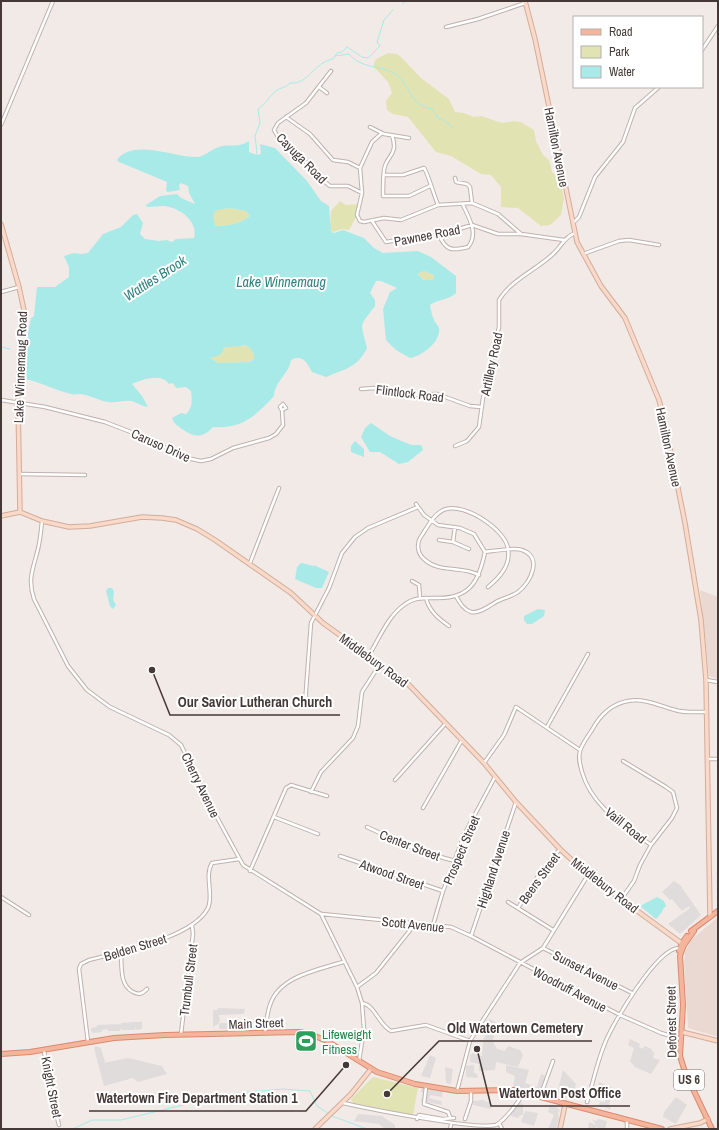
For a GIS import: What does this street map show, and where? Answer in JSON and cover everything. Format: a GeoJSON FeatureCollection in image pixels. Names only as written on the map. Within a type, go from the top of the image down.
{"type":"FeatureCollection","features":[{"type":"Feature","properties":{"kind":"main road","name":"US 6"},"geometry":{"type":"LineString","coordinates":[[680,956],[680,948],[683,944],[694,931],[718,911]]}},
{"type":"Feature","properties":{"kind":"main road","name":"US 6"},"geometry":{"type":"LineString","coordinates":[[680,956],[683,944]]}},
{"type":"Feature","properties":{"kind":"main road","name":"Deforest Street"},"geometry":{"type":"LineString","coordinates":[[680,956],[682,1032],[680,1056],[682,1066],[712,1129]]}},
{"type":"Feature","properties":{"kind":"main road","name":"Main Street"},"geometry":{"type":"LineString","coordinates":[[1,1054],[114,1038],[294,1032],[310,1034],[327,1041],[372,1069],[393,1078],[426,1087],[458,1091],[508,1089],[662,1129]]}},
{"type":"Feature","properties":{"kind":"street"},"geometry":{"type":"LineString","coordinates":[[1,125],[54,1]]}},
{"type":"Feature","properties":{"kind":"street"},"geometry":{"type":"LineString","coordinates":[[446,27],[478,20],[525,2]]}},
{"type":"Feature","properties":{"kind":"street","name":"Hamilton Avenue"},"geometry":{"type":"LineString","coordinates":[[525,2],[535,39],[575,232],[583,254],[601,286],[626,318],[659,400],[685,523],[701,620],[706,680],[710,917]]}},
{"type":"Feature","properties":{"kind":"street"},"geometry":{"type":"LineString","coordinates":[[703,48],[718,26]]}},
{"type":"Feature","properties":{"kind":"street","name":"Cayuga Road"},"geometry":{"type":"LineString","coordinates":[[331,71],[306,103],[275,126],[276,134],[293,148],[320,178],[330,186],[348,186],[362,194]]}},
{"type":"Feature","properties":{"kind":"street"},"geometry":{"type":"LineString","coordinates":[[319,87],[327,93]]}},
{"type":"Feature","properties":{"kind":"street"},"geometry":{"type":"LineString","coordinates":[[573,223],[579,217],[595,177],[625,139],[635,108],[658,88]]}},
{"type":"Feature","properties":{"kind":"street"},"geometry":{"type":"LineString","coordinates":[[286,117],[310,134],[332,160],[343,161],[360,168]]}},
{"type":"Feature","properties":{"kind":"street"},"geometry":{"type":"LineString","coordinates":[[370,127],[382,133],[409,138]]}},
{"type":"Feature","properties":{"kind":"street"},"geometry":{"type":"LineString","coordinates":[[382,133],[372,142],[360,168],[362,194],[357,218],[364,222],[384,218],[401,220],[438,205],[463,205],[472,203],[498,214],[521,234]]}},
{"type":"Feature","properties":{"kind":"street"},"geometry":{"type":"LineString","coordinates":[[392,135],[394,141],[393,154],[386,164],[383,196],[409,196],[430,186]]}},
{"type":"Feature","properties":{"kind":"street"},"geometry":{"type":"LineString","coordinates":[[384,175],[402,175],[424,168],[438,205]]}},
{"type":"Feature","properties":{"kind":"street"},"geometry":{"type":"LineString","coordinates":[[455,178],[456,182],[467,184],[470,187],[472,203]]}},
{"type":"Feature","properties":{"kind":"street"},"geometry":{"type":"LineString","coordinates":[[439,235],[446,247],[451,249],[468,247],[473,241],[474,235],[472,225],[463,205]]}},
{"type":"Feature","properties":{"kind":"street","name":"Pawnee Road"},"geometry":{"type":"LineString","coordinates":[[372,221],[386,242],[421,236],[439,235],[472,225],[498,234],[521,234],[564,240]]}},
{"type":"Feature","properties":{"kind":"street","name":"Lake Winnemaug Road"},"geometry":{"type":"LineString","coordinates":[[1,224],[19,287],[25,315],[19,365],[18,402],[18,474],[20,512]]}},
{"type":"Feature","properties":{"kind":"street","name":"Artillery Road"},"geometry":{"type":"LineString","coordinates":[[455,446],[467,441],[479,427],[483,398],[492,370],[492,356],[499,327],[499,300],[511,286],[541,265],[555,253],[564,240],[575,232]]}},
{"type":"Feature","properties":{"kind":"street"},"geometry":{"type":"LineString","coordinates":[[583,254],[619,241],[629,240],[658,244]]}},
{"type":"Feature","properties":{"kind":"street"},"geometry":{"type":"LineString","coordinates":[[1,292],[19,287]]}},
{"type":"Feature","properties":{"kind":"street","name":"Flintlock Road"},"geometry":{"type":"LineString","coordinates":[[361,388],[374,388],[411,395],[437,394],[470,406],[482,407]]}},
{"type":"Feature","properties":{"kind":"street","name":"Caruso Drive"},"geometry":{"type":"LineString","coordinates":[[1,400],[65,412],[110,424],[154,441],[182,457],[201,461],[233,448],[269,438],[276,434],[283,424],[282,410]]}},
{"type":"Feature","properties":{"kind":"street"},"geometry":{"type":"LineString","coordinates":[[18,474],[86,475]]}},
{"type":"Feature","properties":{"kind":"street"},"geometry":{"type":"LineString","coordinates":[[250,563],[278,488]]}},
{"type":"Feature","properties":{"kind":"street"},"geometry":{"type":"LineString","coordinates":[[368,655],[394,614],[404,605],[416,598],[445,599],[456,596],[470,589],[479,575],[485,552],[474,534],[455,527],[438,525],[432,521],[416,504]]}},
{"type":"Feature","properties":{"kind":"street"},"geometry":{"type":"LineString","coordinates":[[305,704],[308,646],[311,623],[329,588],[339,559],[352,540],[363,531],[380,521],[418,507]]}},
{"type":"Feature","properties":{"kind":"street"},"geometry":{"type":"LineString","coordinates":[[479,575],[469,571],[442,568],[425,560],[420,554],[417,547],[420,538],[432,521],[445,509],[454,507],[475,514],[502,536],[509,550],[506,568],[488,587]]}},
{"type":"Feature","properties":{"kind":"street"},"geometry":{"type":"LineString","coordinates":[[1,516],[20,512]]}},
{"type":"Feature","properties":{"kind":"street","name":"Middlebury Road"},"geometry":{"type":"LineString","coordinates":[[20,512],[42,521],[68,527],[78,527],[142,517],[172,520],[197,529],[250,563],[291,593],[315,616],[408,684],[484,763],[516,802],[560,849],[588,875],[622,898],[683,944]]}},
{"type":"Feature","properties":{"kind":"street","name":"Cherry Avenue"},"geometry":{"type":"LineString","coordinates":[[42,521],[38,552],[32,568],[30,588],[34,600],[68,666],[87,690],[110,707],[169,734],[181,745],[212,810],[240,859],[250,871],[322,914]]}},
{"type":"Feature","properties":{"kind":"street"},"geometry":{"type":"LineString","coordinates":[[453,542],[455,527]]}},
{"type":"Feature","properties":{"kind":"street"},"geometry":{"type":"LineString","coordinates":[[439,540],[453,542],[469,549]]}},
{"type":"Feature","properties":{"kind":"street"},"geometry":{"type":"LineString","coordinates":[[456,596],[460,604],[472,612],[479,612],[519,591],[529,580],[534,568],[533,559],[521,549],[485,552]]}},
{"type":"Feature","properties":{"kind":"street"},"geometry":{"type":"LineString","coordinates":[[412,581],[419,585],[420,598]]}},
{"type":"Feature","properties":{"kind":"street"},"geometry":{"type":"LineString","coordinates":[[426,598],[430,609],[438,618],[449,626]]}},
{"type":"Feature","properties":{"kind":"street"},"geometry":{"type":"LineString","coordinates":[[547,727],[588,654]]}},
{"type":"Feature","properties":{"kind":"street"},"geometry":{"type":"LineString","coordinates":[[311,792],[324,769],[354,738],[358,726],[362,692],[380,663]]}},
{"type":"Feature","properties":{"kind":"street"},"geometry":{"type":"LineString","coordinates":[[706,680],[718,682]]}},
{"type":"Feature","properties":{"kind":"street"},"geometry":{"type":"LineString","coordinates":[[484,763],[504,735],[516,707],[580,750],[598,720],[606,710],[617,704],[629,701],[644,701],[677,711],[706,712]]}},
{"type":"Feature","properties":{"kind":"street"},"geometry":{"type":"LineString","coordinates":[[395,780],[446,723]]}},
{"type":"Feature","properties":{"kind":"street"},"geometry":{"type":"LineString","coordinates":[[423,808],[462,740]]}},
{"type":"Feature","properties":{"kind":"street","name":"Vaill Road"},"geometry":{"type":"LineString","coordinates":[[580,750],[579,760],[582,773],[588,790],[596,801],[651,845],[640,865],[634,881],[622,898]]}},
{"type":"Feature","properties":{"kind":"street"},"geometry":{"type":"LineString","coordinates":[[708,759],[718,759]]}},
{"type":"Feature","properties":{"kind":"street"},"geometry":{"type":"LineString","coordinates":[[623,761],[673,792],[676,800],[677,808],[672,818],[651,845]]}},
{"type":"Feature","properties":{"kind":"street","name":"Prospect Street"},"geometry":{"type":"LineString","coordinates":[[433,925],[443,891],[465,833],[495,777]]}},
{"type":"Feature","properties":{"kind":"street"},"geometry":{"type":"LineString","coordinates":[[250,871],[286,788],[291,785],[327,796]]}},
{"type":"Feature","properties":{"kind":"street","name":"Highland Avenue"},"geometry":{"type":"LineString","coordinates":[[471,936],[516,802]]}},
{"type":"Feature","properties":{"kind":"street"},"geometry":{"type":"LineString","coordinates":[[274,817],[318,834]]}},
{"type":"Feature","properties":{"kind":"street","name":"Center Street"},"geometry":{"type":"LineString","coordinates":[[367,827],[419,851],[455,861]]}},
{"type":"Feature","properties":{"kind":"street","name":"Beers Street"},"geometry":{"type":"LineString","coordinates":[[518,908],[540,873],[560,849]]}},
{"type":"Feature","properties":{"kind":"street","name":"Atwood Street"},"geometry":{"type":"LineString","coordinates":[[340,856],[443,891]]}},
{"type":"Feature","properties":{"kind":"street","name":"Belden Street"},"geometry":{"type":"LineString","coordinates":[[88,1042],[79,969],[81,964],[89,960],[165,939],[192,925],[208,908],[210,900],[209,876],[212,863],[240,859]]}},
{"type":"Feature","properties":{"kind":"street"},"geometry":{"type":"LineString","coordinates":[[543,948],[588,875]]}},
{"type":"Feature","properties":{"kind":"street"},"geometry":{"type":"LineString","coordinates":[[1,897],[29,915]]}},
{"type":"Feature","properties":{"kind":"street"},"geometry":{"type":"LineString","coordinates":[[508,902],[553,930]]}},
{"type":"Feature","properties":{"kind":"street"},"geometry":{"type":"LineString","coordinates":[[322,914],[343,962],[357,986],[362,1002],[364,1029],[359,1062]]}},
{"type":"Feature","properties":{"kind":"street","name":"Scott Avenue"},"geometry":{"type":"LineString","coordinates":[[322,914],[451,927],[471,936],[520,963]]}},
{"type":"Feature","properties":{"kind":"street"},"geometry":{"type":"LineString","coordinates":[[357,986],[376,974],[415,924]]}},
{"type":"Feature","properties":{"kind":"street","name":"Trumbull Street"},"geometry":{"type":"LineString","coordinates":[[181,1035],[193,934],[192,925]]}},
{"type":"Feature","properties":{"kind":"street","name":"Sunset Avenue"},"geometry":{"type":"LineString","coordinates":[[520,963],[543,948],[632,993]]}},
{"type":"Feature","properties":{"kind":"street"},"geometry":{"type":"LineString","coordinates":[[587,1102],[605,1042],[632,993],[650,970],[661,959],[675,949],[680,948]]}},
{"type":"Feature","properties":{"kind":"street"},"geometry":{"type":"LineString","coordinates":[[121,952],[124,985],[129,990],[137,994],[142,994],[147,989]]}},
{"type":"Feature","properties":{"kind":"street"},"geometry":{"type":"LineString","coordinates":[[265,1033],[270,1004],[288,982],[306,973],[343,962]]}},
{"type":"Feature","properties":{"kind":"street","name":"Woodruff Avenue"},"geometry":{"type":"LineString","coordinates":[[458,1091],[470,1041],[520,963],[620,1015],[661,1033],[681,1039]]}},
{"type":"Feature","properties":{"kind":"street"},"geometry":{"type":"LineString","coordinates":[[362,1002],[368,1005],[382,1024],[392,1031],[426,1025],[470,1041]]}},
{"type":"Feature","properties":{"kind":"street"},"geometry":{"type":"LineString","coordinates":[[682,1032],[718,1040]]}},
{"type":"Feature","properties":{"kind":"street","name":"Knight Street"},"geometry":{"type":"LineString","coordinates":[[44,1049],[48,1082],[59,1125]]}},
{"type":"Feature","properties":{"kind":"street"},"geometry":{"type":"LineString","coordinates":[[540,1097],[553,1061]]}},
{"type":"Feature","properties":{"kind":"street"},"geometry":{"type":"LineString","coordinates":[[315,1129],[343,1103],[372,1069]]}},
{"type":"Feature","properties":{"kind":"street"},"geometry":{"type":"LineString","coordinates":[[426,1087],[424,1104],[448,1112],[450,1117]]}},
{"type":"Feature","properties":{"kind":"street"},"geometry":{"type":"LineString","coordinates":[[465,1119],[471,1102],[471,1091]]}},
{"type":"Feature","properties":{"kind":"street"},"geometry":{"type":"LineString","coordinates":[[343,1103],[417,1119],[478,1128],[492,1127],[499,1123],[524,1092]]}},
{"type":"Feature","properties":{"kind":"street"},"geometry":{"type":"LineString","coordinates":[[560,1129],[565,1105]]}},
{"type":"Feature","properties":{"kind":"street"},"geometry":{"type":"LineString","coordinates":[[417,1119],[418,1115],[442,1119],[450,1117],[454,1118]]}},
{"type":"Feature","properties":{"kind":"street"},"geometry":{"type":"LineString","coordinates":[[670,1129],[700,1123],[708,1119]]}},
{"type":"Feature","properties":{"kind":"street"},"geometry":{"type":"LineString","coordinates":[[627,1121],[627,1129]]}},
{"type":"Feature","properties":{"kind":"street"},"geometry":{"type":"LineString","coordinates":[[499,1123],[502,1129]]}},
{"type":"Feature","properties":{"kind":"street"},"geometry":{"type":"LineString","coordinates":[[450,1129],[451,1125]]}},
{"type":"Feature","properties":{"kind":"shaded area"},"geometry":{"type":"Polygon","coordinates":[[[700,590],[718,597],[718,679],[709,676],[700,590]]]}},
{"type":"Feature","properties":{"kind":"shaded area"},"geometry":{"type":"Polygon","coordinates":[[[674,881],[680,885],[701,915],[680,934],[668,924],[690,908],[689,906],[682,911],[672,899],[670,900],[662,892],[674,881]]]}},
{"type":"Feature","properties":{"kind":"shaded area"},"geometry":{"type":"Polygon","coordinates":[[[718,917],[718,1037],[688,1028],[684,963],[685,952],[690,941],[718,917]]]}},
{"type":"Feature","properties":{"kind":"shaded area"},"geometry":{"type":"Polygon","coordinates":[[[218,1008],[245,1009],[244,1014],[219,1015],[220,1020],[218,1024],[213,1027],[213,1010],[217,1010],[218,1008]]]}},
{"type":"Feature","properties":{"kind":"shaded area"},"geometry":{"type":"Polygon","coordinates":[[[490,1019],[497,1023],[493,1040],[483,1040],[488,1027],[485,1025],[490,1019]]]}},
{"type":"Feature","properties":{"kind":"shaded area"},"geometry":{"type":"Polygon","coordinates":[[[142,1022],[142,1029],[136,1030],[135,1027],[135,1030],[122,1030],[121,1028],[120,1031],[108,1031],[107,1029],[102,1030],[102,1032],[93,1033],[91,1031],[91,1028],[97,1027],[97,1025],[121,1025],[121,1023],[142,1022]]]}},
{"type":"Feature","properties":{"kind":"shaded area"},"geometry":{"type":"Polygon","coordinates":[[[244,1022],[245,1029],[219,1029],[219,1023],[244,1022]]]}},
{"type":"Feature","properties":{"kind":"shaded area"},"geometry":{"type":"Polygon","coordinates":[[[630,1039],[640,1044],[639,1047],[643,1049],[644,1046],[650,1048],[654,1053],[653,1058],[660,1060],[651,1074],[635,1067],[630,1061],[634,1048],[628,1045],[630,1039]]]}},
{"type":"Feature","properties":{"kind":"shaded area"},"geometry":{"type":"Polygon","coordinates":[[[483,1042],[493,1042],[497,1049],[505,1051],[508,1046],[520,1050],[523,1055],[518,1067],[496,1062],[495,1070],[479,1071],[479,1064],[470,1062],[470,1055],[473,1053],[482,1056],[483,1042]]]}},
{"type":"Feature","properties":{"kind":"shaded area"},"geometry":{"type":"Polygon","coordinates":[[[96,1046],[101,1048],[105,1062],[103,1063],[128,1058],[162,1066],[167,1074],[138,1082],[133,1078],[104,1086],[94,1048],[96,1046]]]}},
{"type":"Feature","properties":{"kind":"shaded area"},"geometry":{"type":"Polygon","coordinates":[[[430,1055],[436,1058],[430,1078],[421,1076],[430,1055]]]}},
{"type":"Feature","properties":{"kind":"shaded area"},"geometry":{"type":"Polygon","coordinates":[[[474,1065],[474,1073],[477,1074],[478,1078],[466,1077],[466,1066],[474,1065]]]}},
{"type":"Feature","properties":{"kind":"shaded area"},"geometry":{"type":"Polygon","coordinates":[[[506,1065],[529,1070],[525,1083],[537,1087],[541,1074],[546,1076],[541,1093],[513,1087],[515,1076],[506,1072],[506,1065]]]}},
{"type":"Feature","properties":{"kind":"shaded area"},"geometry":{"type":"Polygon","coordinates":[[[445,1067],[453,1069],[451,1084],[446,1083],[445,1067]]]}},
{"type":"Feature","properties":{"kind":"shaded area"},"geometry":{"type":"Polygon","coordinates":[[[563,1070],[576,1084],[572,1098],[557,1094],[563,1070]]]}},
{"type":"Feature","properties":{"kind":"shaded area"},"geometry":{"type":"Polygon","coordinates":[[[599,1082],[613,1088],[609,1105],[611,1110],[599,1105],[600,1102],[605,1102],[607,1093],[604,1092],[601,1101],[595,1097],[599,1082]]]}},
{"type":"Feature","properties":{"kind":"shaded area"},"geometry":{"type":"Polygon","coordinates":[[[421,1089],[443,1091],[442,1097],[430,1095],[429,1098],[441,1101],[442,1105],[421,1101],[423,1093],[421,1092],[421,1089]]]}},
{"type":"Feature","properties":{"kind":"shaded area"},"geometry":{"type":"Polygon","coordinates":[[[676,1097],[687,1105],[676,1124],[663,1117],[664,1112],[676,1097]]]}},
{"type":"Feature","properties":{"kind":"shaded area"},"geometry":{"type":"Polygon","coordinates":[[[483,1100],[492,1104],[491,1109],[473,1105],[473,1101],[483,1100]]]}},
{"type":"Feature","properties":{"kind":"shaded area"},"geometry":{"type":"Polygon","coordinates":[[[520,1103],[523,1104],[523,1115],[518,1118],[510,1115],[520,1103]]]}},
{"type":"Feature","properties":{"kind":"shaded area"},"geometry":{"type":"Polygon","coordinates":[[[550,1105],[558,1108],[560,1111],[558,1112],[559,1120],[556,1129],[548,1129],[554,1115],[548,1112],[550,1105]]]}},
{"type":"Feature","properties":{"kind":"shaded area"},"geometry":{"type":"Polygon","coordinates":[[[525,1111],[538,1113],[534,1126],[521,1122],[525,1111]]]}},
{"type":"Feature","properties":{"kind":"shaded area"},"geometry":{"type":"Polygon","coordinates":[[[358,1114],[382,1116],[395,1125],[395,1129],[385,1129],[379,1124],[354,1121],[358,1114]]]}},
{"type":"Feature","properties":{"kind":"shaded area"},"geometry":{"type":"Polygon","coordinates":[[[592,1119],[596,1121],[598,1119],[607,1121],[605,1129],[597,1129],[597,1125],[596,1129],[588,1129],[589,1122],[596,1125],[592,1119]]]}},
{"type":"Feature","properties":{"kind":"green space"},"geometry":{"type":"Polygon","coordinates":[[[388,53],[397,54],[401,57],[421,78],[449,99],[455,112],[464,113],[474,117],[481,116],[502,123],[514,121],[521,122],[534,130],[536,141],[543,155],[549,160],[552,172],[559,178],[564,198],[561,215],[550,225],[541,226],[518,208],[501,207],[501,187],[491,175],[481,174],[451,156],[436,152],[408,117],[393,114],[387,110],[386,101],[392,93],[388,82],[373,66],[376,59],[388,53]]]}},
{"type":"Feature","properties":{"kind":"green space"},"geometry":{"type":"Polygon","coordinates":[[[340,201],[346,205],[360,204],[360,210],[349,230],[342,229],[333,232],[330,229],[331,211],[340,201]]]}},
{"type":"Feature","properties":{"kind":"green space"},"geometry":{"type":"Polygon","coordinates":[[[230,208],[246,211],[250,216],[234,224],[215,226],[213,218],[216,209],[230,208]]]}},
{"type":"Feature","properties":{"kind":"green space"},"geometry":{"type":"Polygon","coordinates":[[[424,271],[434,275],[433,280],[424,280],[417,274],[424,271]]]}},
{"type":"Feature","properties":{"kind":"green space"},"geometry":{"type":"Polygon","coordinates":[[[245,345],[250,348],[254,355],[254,359],[250,362],[218,363],[210,358],[222,349],[229,346],[245,345]]]}},
{"type":"Feature","properties":{"kind":"green space"},"geometry":{"type":"Polygon","coordinates":[[[373,1077],[418,1088],[413,1115],[353,1103],[351,1099],[373,1077]]]}},
{"type":"Feature","properties":{"kind":"water","name":"Lake Winnemaug"},"geometry":{"type":"Polygon","coordinates":[[[249,141],[249,152],[257,155],[261,154],[260,144],[275,148],[307,181],[321,201],[329,206],[331,231],[334,233],[343,230],[364,238],[374,248],[383,253],[418,251],[431,257],[456,276],[456,293],[430,305],[433,318],[439,328],[439,333],[430,348],[415,357],[410,358],[396,350],[386,340],[383,309],[390,292],[397,288],[381,281],[376,281],[370,293],[375,300],[375,306],[362,325],[367,348],[359,360],[350,367],[326,377],[312,372],[304,360],[295,358],[291,360],[288,369],[277,386],[274,396],[255,415],[233,426],[213,427],[202,435],[198,436],[186,432],[176,425],[172,418],[181,413],[186,414],[190,409],[192,403],[191,391],[186,387],[176,388],[173,383],[169,384],[162,378],[151,378],[132,384],[142,396],[148,407],[132,401],[109,402],[80,394],[72,394],[24,379],[21,373],[27,351],[25,349],[31,318],[34,316],[37,287],[55,287],[69,277],[69,267],[64,256],[74,253],[88,253],[103,234],[121,227],[133,215],[137,214],[143,223],[140,234],[145,239],[159,241],[167,240],[172,242],[176,239],[194,238],[195,232],[192,222],[184,214],[167,206],[147,207],[146,205],[160,196],[177,194],[181,198],[195,204],[189,193],[188,186],[181,183],[179,185],[180,190],[168,192],[166,191],[167,182],[117,160],[124,154],[133,150],[143,149],[199,157],[219,147],[240,145],[249,141]],[[230,208],[216,210],[213,216],[215,226],[233,224],[250,216],[246,211],[230,208]],[[424,271],[417,274],[424,280],[433,280],[434,275],[424,271]],[[245,345],[224,348],[220,355],[210,358],[218,363],[250,362],[254,359],[254,355],[250,348],[245,345]]]}},
{"type":"Feature","properties":{"kind":"water"},"geometry":{"type":"Polygon","coordinates":[[[371,423],[390,436],[411,445],[421,445],[423,450],[408,462],[399,464],[380,452],[370,452],[361,437],[365,428],[371,423]]]}},
{"type":"Feature","properties":{"kind":"water"},"geometry":{"type":"Polygon","coordinates":[[[355,441],[364,449],[364,457],[351,452],[351,446],[355,441]]]}},
{"type":"Feature","properties":{"kind":"water"},"geometry":{"type":"Polygon","coordinates":[[[301,563],[314,566],[316,565],[329,572],[322,588],[316,588],[295,579],[297,567],[301,563]]]}},
{"type":"Feature","properties":{"kind":"water"},"geometry":{"type":"Polygon","coordinates":[[[108,588],[112,588],[114,592],[113,600],[116,605],[113,609],[110,606],[106,591],[108,588]]]}},
{"type":"Feature","properties":{"kind":"water"},"geometry":{"type":"Polygon","coordinates":[[[538,609],[545,610],[544,616],[532,624],[527,624],[524,620],[524,616],[538,609]]]}},
{"type":"Feature","properties":{"kind":"water"},"geometry":{"type":"Polygon","coordinates":[[[657,897],[664,901],[666,906],[656,919],[640,906],[657,897]]]}},
{"type":"Feature","properties":{"kind":"waterway","name":"Wattles Brook"},"geometry":{"type":"LineString","coordinates":[[256,155],[255,136],[260,123],[258,109],[271,95],[290,83],[302,81],[320,65],[333,59],[337,53],[342,52],[347,47],[362,57],[368,58],[380,46],[377,42],[384,20],[393,10]]}},
{"type":"Feature","properties":{"kind":"waterway"},"geometry":{"type":"LineString","coordinates":[[335,56],[349,54],[361,63],[392,72],[402,80],[415,100],[425,107],[432,109],[438,118],[442,119],[454,128]]}},
{"type":"Feature","properties":{"kind":"waterway","name":"Wattles Brook"},"geometry":{"type":"LineString","coordinates":[[1,347],[10,349]]}},
{"type":"Feature","properties":{"kind":"waterway"},"geometry":{"type":"LineString","coordinates":[[73,1129],[92,1120],[121,1120],[229,1094],[283,1089],[310,1091],[317,1106],[329,1114]]}},
{"type":"Feature","properties":{"kind":"waterway"},"geometry":{"type":"LineString","coordinates":[[332,1116],[367,1129]]}},
{"type":"Feature","properties":{"kind":"place","name":"Our Savior Lutheran Church"},"geometry":{"type":"Point","coordinates":[152,670]}},
{"type":"Feature","properties":{"kind":"place","name":"Lifeweight Fitness"},"geometry":{"type":"Point","coordinates":[306,1041]}},
{"type":"Feature","properties":{"kind":"place","name":"Watertown Post Office"},"geometry":{"type":"Point","coordinates":[477,1049]}},
{"type":"Feature","properties":{"kind":"place","name":"Watertown Fire Department Station 1"},"geometry":{"type":"Point","coordinates":[346,1065]}},
{"type":"Feature","properties":{"kind":"place","name":"Old Watertown Cemetery"},"geometry":{"type":"Point","coordinates":[387,1094]}}]}
